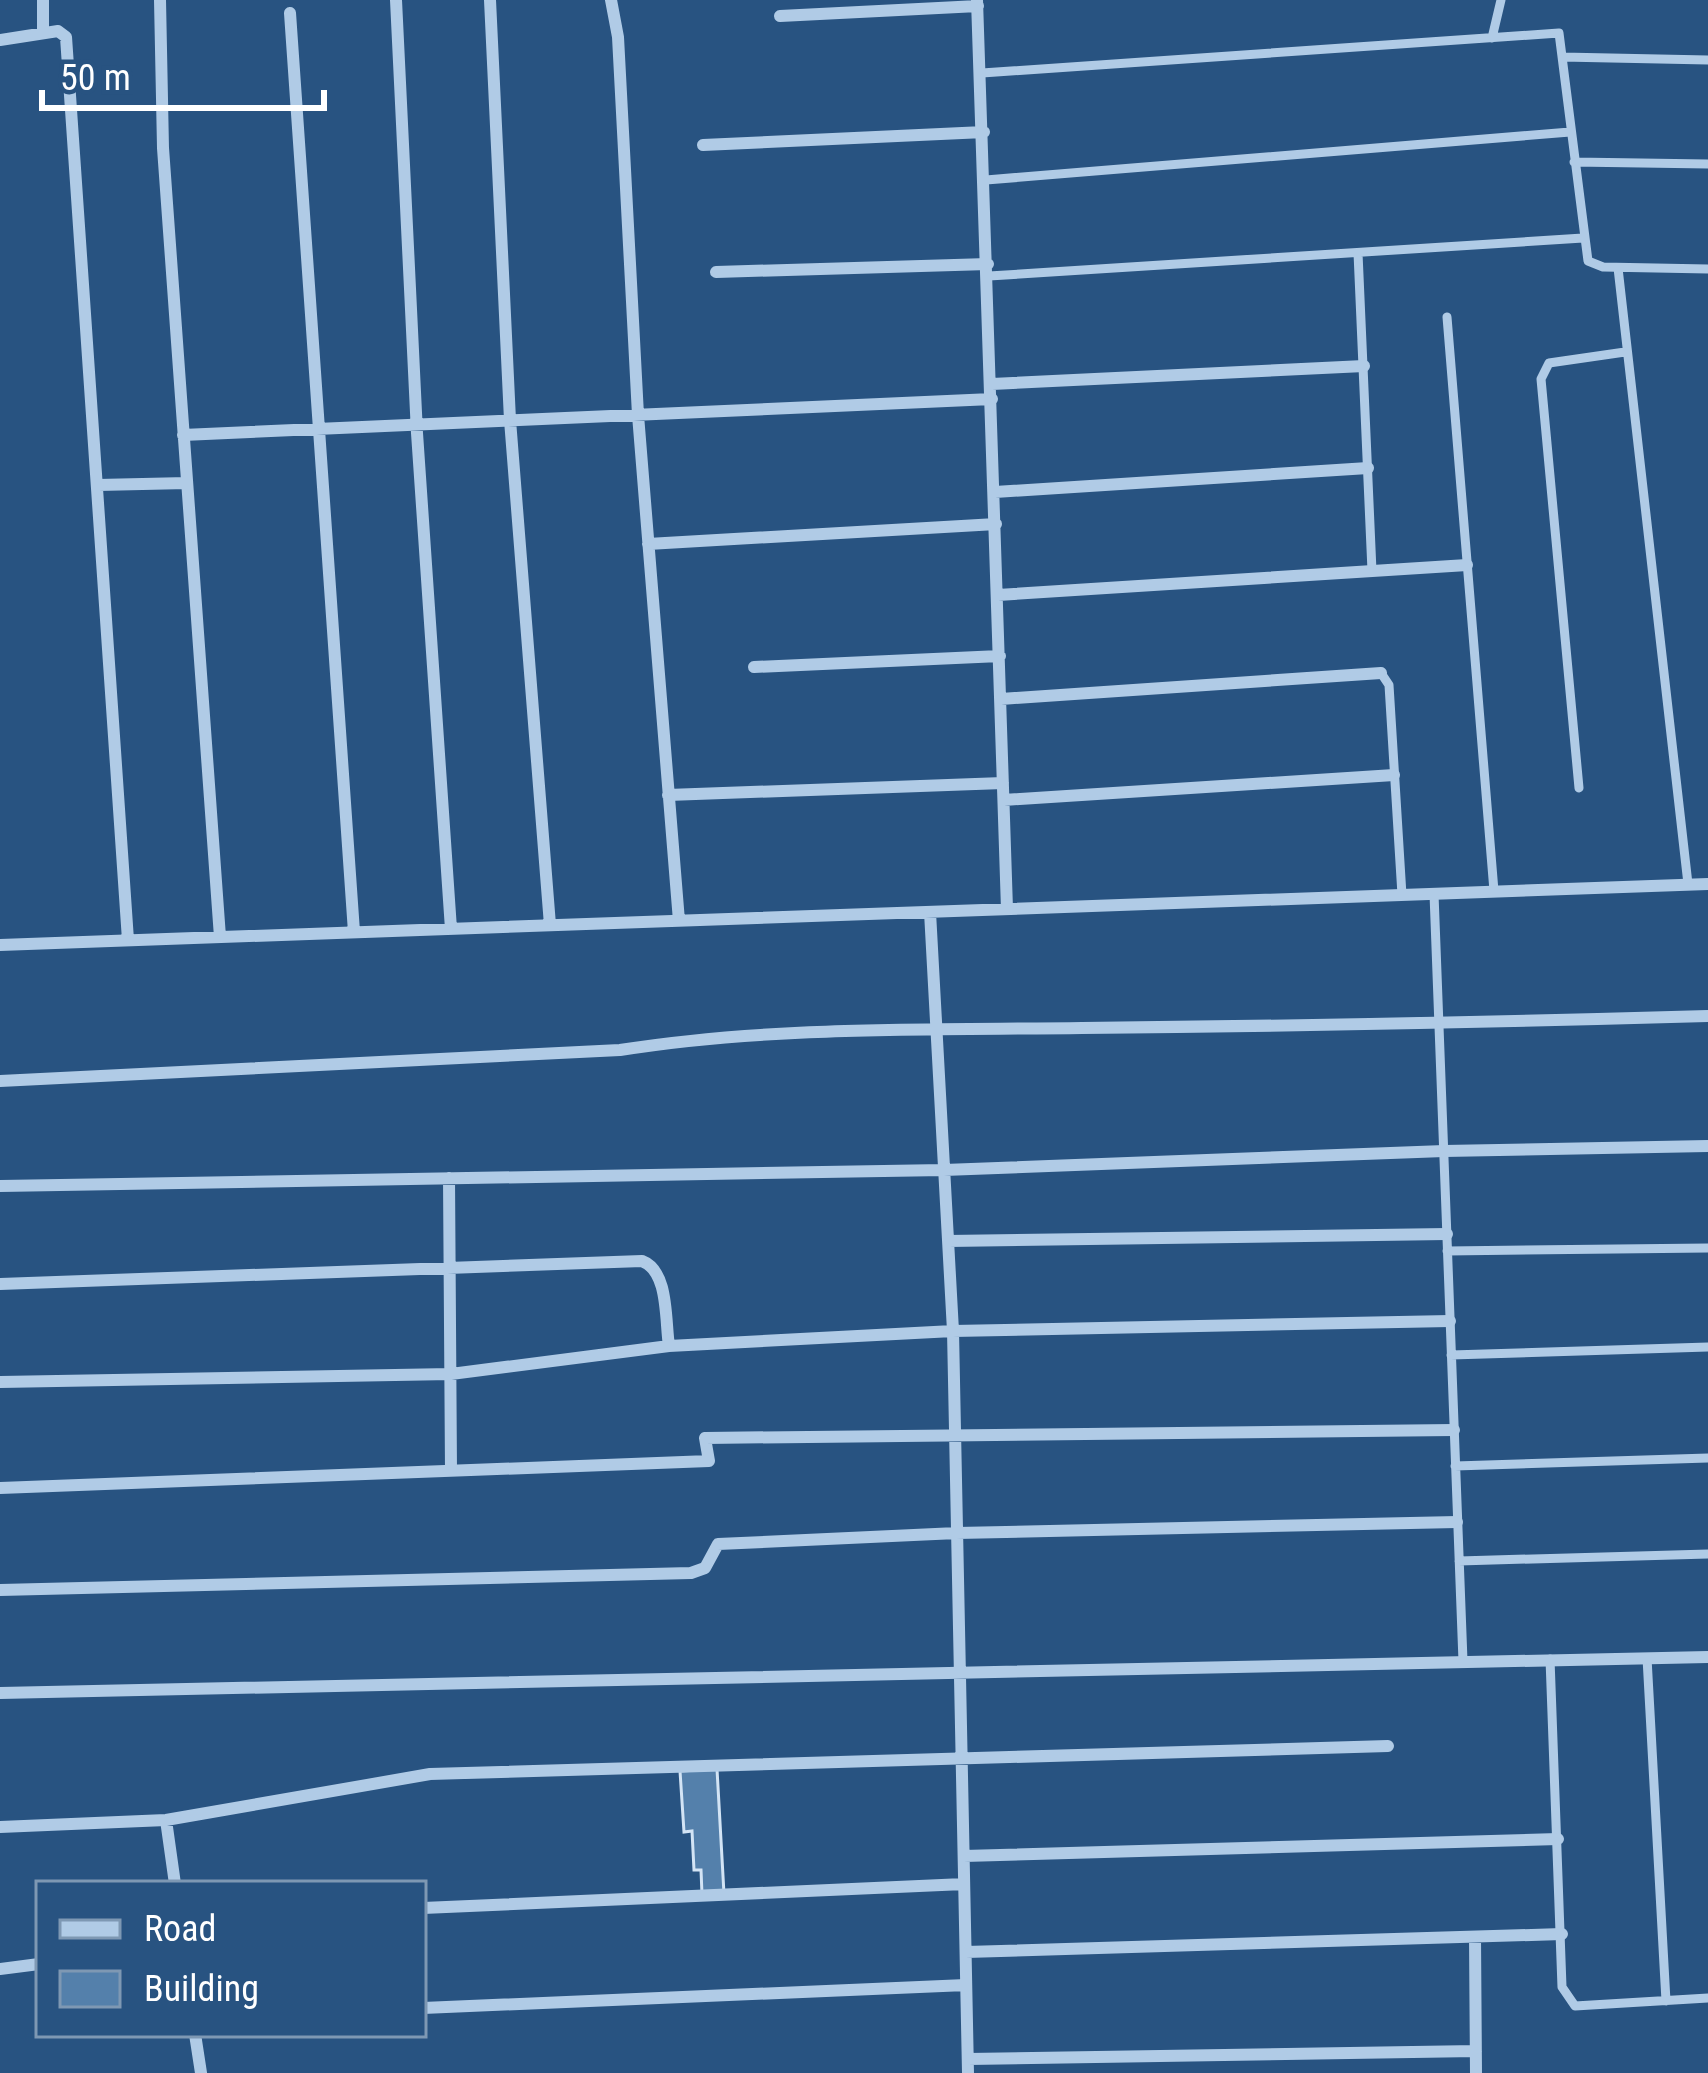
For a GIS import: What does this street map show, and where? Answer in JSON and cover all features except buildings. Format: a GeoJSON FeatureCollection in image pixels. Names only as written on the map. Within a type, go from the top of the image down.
{"type":"FeatureCollection","features":[{"type":"Feature","properties":{"kind":"street"},"geometry":{"type":"LineString","coordinates":[[43,0],[43,32]]}},
{"type":"Feature","properties":{"kind":"street"},"geometry":{"type":"LineString","coordinates":[[160,0],[163,148],[220,937]]}},
{"type":"Feature","properties":{"kind":"street"},"geometry":{"type":"LineString","coordinates":[[396,0],[416,425],[452,929]]}},
{"type":"Feature","properties":{"kind":"street"},"geometry":{"type":"LineString","coordinates":[[490,0],[510,420],[550,925]]}},
{"type":"Feature","properties":{"kind":"street"},"geometry":{"type":"LineString","coordinates":[[611,0],[618,37],[638,415],[679,921]]}},
{"type":"Feature","properties":{"kind":"street"},"geometry":{"type":"LineString","coordinates":[[780,16],[978,3],[1007,909]]}},
{"type":"Feature","properties":{"kind":"street"},"geometry":{"type":"LineString","coordinates":[[290,13],[354,932]]}},
{"type":"Feature","properties":{"kind":"street"},"geometry":{"type":"LineString","coordinates":[[0,40],[58,31],[66,37],[128,940]]}},
{"type":"Feature","properties":{"kind":"street"},"geometry":{"type":"LineString","coordinates":[[703,146],[984,132]]}},
{"type":"Feature","properties":{"kind":"street"},"geometry":{"type":"LineString","coordinates":[[716,272],[988,270]]}},
{"type":"Feature","properties":{"kind":"street"},"geometry":{"type":"LineString","coordinates":[[183,435],[638,415],[1364,366]]}},
{"type":"Feature","properties":{"kind":"street"},"geometry":{"type":"LineString","coordinates":[[995,492],[1368,468]]}},
{"type":"Feature","properties":{"kind":"street"},"geometry":{"type":"LineString","coordinates":[[98,485],[187,483]]}},
{"type":"Feature","properties":{"kind":"street"},"geometry":{"type":"LineString","coordinates":[[648,544],[996,524]]}},
{"type":"Feature","properties":{"kind":"street"},"geometry":{"type":"LineString","coordinates":[[998,595],[1467,565]]}},
{"type":"Feature","properties":{"kind":"street"},"geometry":{"type":"LineString","coordinates":[[754,667],[1000,656]]}},
{"type":"Feature","properties":{"kind":"street"},"geometry":{"type":"LineString","coordinates":[[1001,699],[1382,673]]}},
{"type":"Feature","properties":{"kind":"street"},"geometry":{"type":"LineString","coordinates":[[1004,800],[1394,775]]}},
{"type":"Feature","properties":{"kind":"street"},"geometry":{"type":"LineString","coordinates":[[668,795],[1004,783]]}},
{"type":"Feature","properties":{"kind":"street"},"geometry":{"type":"LineString","coordinates":[[0,945],[1708,884]]}},
{"type":"Feature","properties":{"kind":"street"},"geometry":{"type":"LineString","coordinates":[[930,912],[953,1331],[968,2066],[1476,2051]]}},
{"type":"Feature","properties":{"kind":"street"},"geometry":{"type":"LineString","coordinates":[[0,1081],[620,1050],[683,1040],[936,1030],[1708,1016]]}},
{"type":"Feature","properties":{"kind":"street"},"geometry":{"type":"LineString","coordinates":[[0,1186],[944,1170],[1708,1146]]}},
{"type":"Feature","properties":{"kind":"street"},"geometry":{"type":"LineString","coordinates":[[448,1178],[451,1470]]}},
{"type":"Feature","properties":{"kind":"street"},"geometry":{"type":"LineString","coordinates":[[948,1241],[1447,1234]]}},
{"type":"Feature","properties":{"kind":"street"},"geometry":{"type":"LineString","coordinates":[[0,1284],[651,1264],[659,1275],[669,1346]]}},
{"type":"Feature","properties":{"kind":"street"},"geometry":{"type":"LineString","coordinates":[[0,1382],[451,1374],[669,1346],[953,1331],[1450,1321]]}},
{"type":"Feature","properties":{"kind":"street"},"geometry":{"type":"LineString","coordinates":[[0,1489],[709,1461],[705,1438],[1454,1430]]}},
{"type":"Feature","properties":{"kind":"street"},"geometry":{"type":"LineString","coordinates":[[0,1590],[691,1573],[705,1568],[718,1544],[957,1533],[1457,1522]]}},
{"type":"Feature","properties":{"kind":"street"},"geometry":{"type":"LineString","coordinates":[[0,1694],[1708,1657]]}},
{"type":"Feature","properties":{"kind":"street"},"geometry":{"type":"LineString","coordinates":[[0,1827],[166,1820],[430,1774],[1388,1746]]}},
{"type":"Feature","properties":{"kind":"street"},"geometry":{"type":"LineString","coordinates":[[166,1820],[175,1881]]}},
{"type":"Feature","properties":{"kind":"street"},"geometry":{"type":"LineString","coordinates":[[964,1856],[1558,1839]]}},
{"type":"Feature","properties":{"kind":"street"},"geometry":{"type":"LineString","coordinates":[[426,1908],[964,1884]]}},
{"type":"Feature","properties":{"kind":"street"},"geometry":{"type":"LineString","coordinates":[[966,1952],[1562,1934]]}},
{"type":"Feature","properties":{"kind":"street"},"geometry":{"type":"LineString","coordinates":[[1475,1936],[1476,2073]]}},
{"type":"Feature","properties":{"kind":"street"},"geometry":{"type":"LineString","coordinates":[[0,1970],[36,1964]]}},
{"type":"Feature","properties":{"kind":"street"},"geometry":{"type":"LineString","coordinates":[[426,2008],[966,1985]]}},
{"type":"Feature","properties":{"kind":"street"},"geometry":{"type":"LineString","coordinates":[[195,2037],[201,2073]]}},
{"type":"Feature","properties":{"kind":"lane"},"geometry":{"type":"LineString","coordinates":[[1492,38],[1501,0]]}},
{"type":"Feature","properties":{"kind":"lane"},"geometry":{"type":"LineString","coordinates":[[982,73],[1559,34],[1585,254],[1594,267],[1708,269]]}},
{"type":"Feature","properties":{"kind":"lane"},"geometry":{"type":"LineString","coordinates":[[1562,57],[1708,60]]}},
{"type":"Feature","properties":{"kind":"lane"},"geometry":{"type":"LineString","coordinates":[[986,179],[1570,132]]}},
{"type":"Feature","properties":{"kind":"lane"},"geometry":{"type":"LineString","coordinates":[[1574,162],[1708,164]]}},
{"type":"Feature","properties":{"kind":"lane"},"geometry":{"type":"LineString","coordinates":[[988,270],[1583,238]]}},
{"type":"Feature","properties":{"kind":"lane"},"geometry":{"type":"LineString","coordinates":[[1358,253],[1372,571]]}},
{"type":"Feature","properties":{"kind":"lane"},"geometry":{"type":"LineString","coordinates":[[1618,268],[1688,884]]}},
{"type":"Feature","properties":{"kind":"lane"},"geometry":{"type":"LineString","coordinates":[[1447,317],[1494,891]]}},
{"type":"Feature","properties":{"kind":"lane"},"geometry":{"type":"LineString","coordinates":[[1579,788],[1541,379],[1549,362],[1625,352]]}},
{"type":"Feature","properties":{"kind":"lane"},"geometry":{"type":"LineString","coordinates":[[1382,673],[1389,685],[1402,895]]}},
{"type":"Feature","properties":{"kind":"lane"},"geometry":{"type":"LineString","coordinates":[[1434,894],[1463,1661]]}},
{"type":"Feature","properties":{"kind":"lane"},"geometry":{"type":"LineString","coordinates":[[1448,1251],[1708,1248]]}},
{"type":"Feature","properties":{"kind":"lane"},"geometry":{"type":"LineString","coordinates":[[1451,1355],[1708,1347]]}},
{"type":"Feature","properties":{"kind":"lane"},"geometry":{"type":"LineString","coordinates":[[1455,1466],[1708,1458]]}},
{"type":"Feature","properties":{"kind":"lane"},"geometry":{"type":"LineString","coordinates":[[1459,1562],[1708,1554]]}},
{"type":"Feature","properties":{"kind":"lane"},"geometry":{"type":"LineString","coordinates":[[1647,1658],[1666,2001]]}},
{"type":"Feature","properties":{"kind":"lane"},"geometry":{"type":"LineString","coordinates":[[1550,1659],[1562,1987],[1575,2006],[1708,1999]]}}]}
